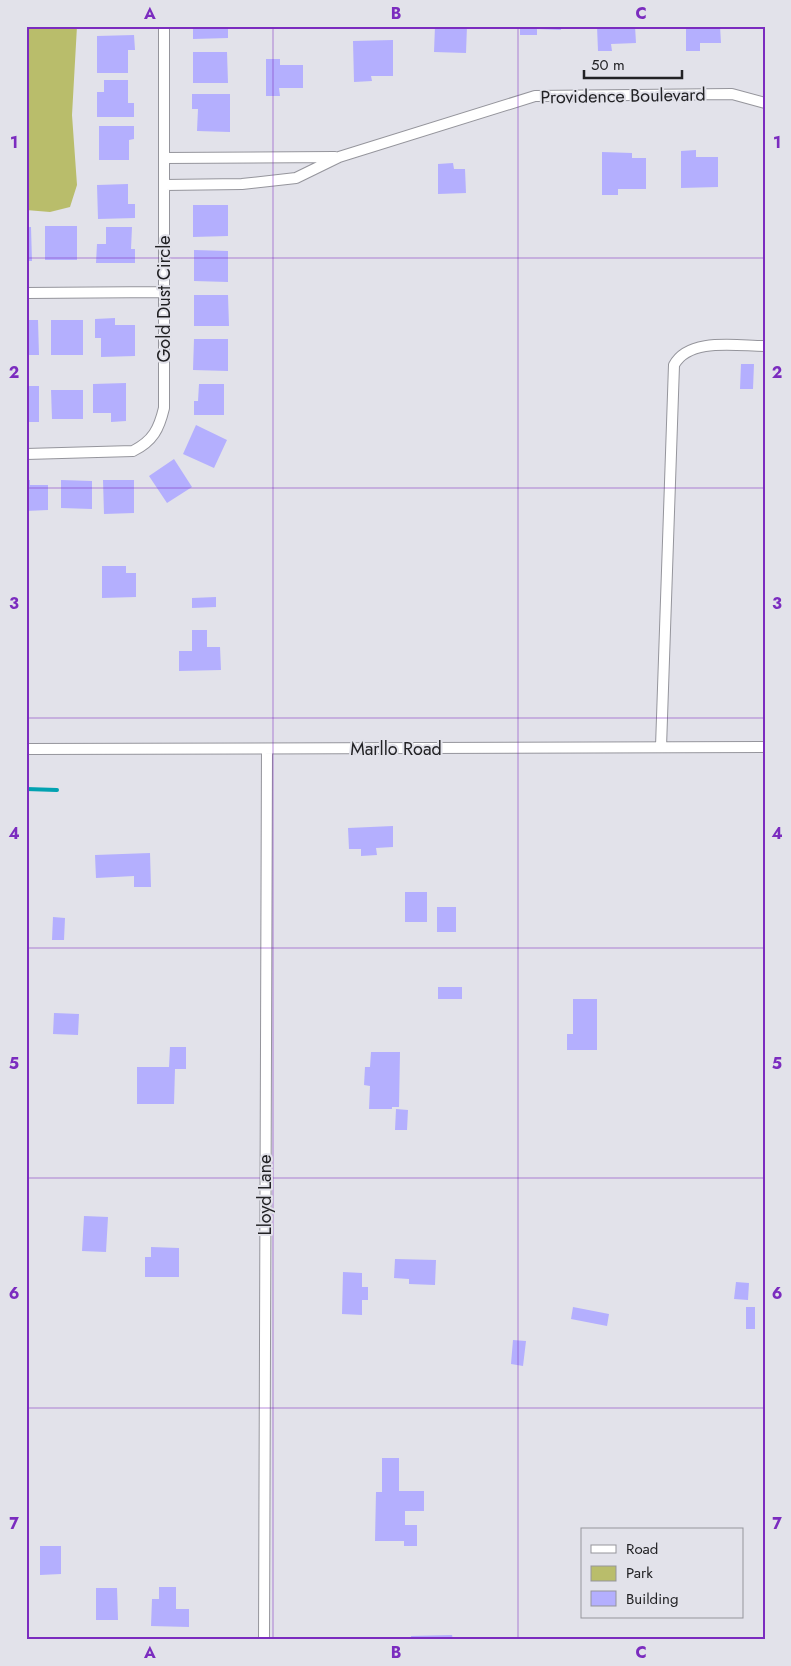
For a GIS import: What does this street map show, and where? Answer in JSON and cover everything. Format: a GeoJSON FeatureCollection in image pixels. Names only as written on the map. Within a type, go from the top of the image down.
{"type":"FeatureCollection","features":[{"type":"Feature","properties":{"kind":"street","name":"Gold Dust Circle"},"geometry":{"type":"LineString","coordinates":[[26,454],[119,453],[139,448],[154,436],[159,426],[164,408],[164,26]]}},
{"type":"Feature","properties":{"kind":"street","name":"Providence Boulevard"},"geometry":{"type":"LineString","coordinates":[[164,186],[242,184],[296,178],[339,157],[535,96],[732,94],[765,103]]}},
{"type":"Feature","properties":{"kind":"street","name":"Providence Boulevard"},"geometry":{"type":"LineString","coordinates":[[164,158],[339,157]]}},
{"type":"Feature","properties":{"kind":"street"},"geometry":{"type":"LineString","coordinates":[[26,293],[164,292]]}},
{"type":"Feature","properties":{"kind":"street"},"geometry":{"type":"LineString","coordinates":[[661,747],[674,365],[679,356],[689,350],[702,347],[765,346]]}},
{"type":"Feature","properties":{"kind":"street","name":"Marllo Road"},"geometry":{"type":"LineString","coordinates":[[26,749],[266,750],[765,747]]}},
{"type":"Feature","properties":{"kind":"street","name":"Lloyd Lane"},"geometry":{"type":"LineString","coordinates":[[264,1640],[266,750]]}},
{"type":"Feature","properties":{"kind":"green space"},"geometry":{"type":"Polygon","coordinates":[[[26,26],[77,26],[72,115],[77,185],[70,207],[50,212],[26,210],[26,26]]]}},
{"type":"Feature","properties":{"kind":"building"},"geometry":{"type":"Polygon","coordinates":[[[96,26],[134,26],[134,29],[96,28],[96,26]]]}},
{"type":"Feature","properties":{"kind":"building"},"geometry":{"type":"Polygon","coordinates":[[[193,26],[228,26],[228,38],[193,39],[193,26]]]}},
{"type":"Feature","properties":{"kind":"building"},"geometry":{"type":"Polygon","coordinates":[[[435,26],[467,26],[466,53],[434,52],[435,26]]]}},
{"type":"Feature","properties":{"kind":"building"},"geometry":{"type":"Polygon","coordinates":[[[520,26],[561,26],[561,30],[537,29],[537,35],[520,35],[520,26]]]}},
{"type":"Feature","properties":{"kind":"building"},"geometry":{"type":"Polygon","coordinates":[[[597,26],[635,26],[636,43],[611,44],[612,51],[598,51],[597,26]]]}},
{"type":"Feature","properties":{"kind":"building"},"geometry":{"type":"Polygon","coordinates":[[[686,26],[720,26],[721,43],[700,43],[700,51],[686,51],[686,26]]]}},
{"type":"Feature","properties":{"kind":"building"},"geometry":{"type":"Polygon","coordinates":[[[134,35],[135,50],[128,50],[128,73],[97,73],[97,36],[134,35]]]}},
{"type":"Feature","properties":{"kind":"building"},"geometry":{"type":"Polygon","coordinates":[[[393,40],[393,76],[371,76],[372,81],[354,82],[353,41],[393,40]]]}},
{"type":"Feature","properties":{"kind":"building"},"geometry":{"type":"Polygon","coordinates":[[[193,52],[227,52],[228,83],[193,83],[193,52]]]}},
{"type":"Feature","properties":{"kind":"building"},"geometry":{"type":"Polygon","coordinates":[[[266,59],[280,59],[280,65],[303,65],[303,88],[279,88],[280,96],[266,96],[266,59]]]}},
{"type":"Feature","properties":{"kind":"building"},"geometry":{"type":"Polygon","coordinates":[[[104,80],[128,80],[128,103],[134,103],[134,117],[97,117],[97,92],[104,92],[104,80]]]}},
{"type":"Feature","properties":{"kind":"building"},"geometry":{"type":"Polygon","coordinates":[[[192,94],[230,94],[230,132],[197,131],[198,109],[192,109],[192,94]]]}},
{"type":"Feature","properties":{"kind":"building"},"geometry":{"type":"Polygon","coordinates":[[[99,126],[134,126],[134,139],[129,140],[129,160],[99,160],[99,126]]]}},
{"type":"Feature","properties":{"kind":"building"},"geometry":{"type":"Polygon","coordinates":[[[696,150],[696,157],[718,157],[718,187],[681,188],[681,151],[696,150]]]}},
{"type":"Feature","properties":{"kind":"building"},"geometry":{"type":"Polygon","coordinates":[[[602,152],[632,153],[632,158],[646,158],[646,189],[618,189],[618,195],[602,195],[602,152]]]}},
{"type":"Feature","properties":{"kind":"building"},"geometry":{"type":"Polygon","coordinates":[[[453,163],[454,169],[465,169],[466,193],[438,194],[438,164],[453,163]]]}},
{"type":"Feature","properties":{"kind":"building"},"geometry":{"type":"Polygon","coordinates":[[[128,184],[128,204],[135,204],[135,218],[98,219],[97,185],[128,184]]]}},
{"type":"Feature","properties":{"kind":"building"},"geometry":{"type":"Polygon","coordinates":[[[193,205],[228,205],[228,236],[193,237],[193,205]]]}},
{"type":"Feature","properties":{"kind":"building"},"geometry":{"type":"Polygon","coordinates":[[[45,226],[77,226],[77,260],[45,260],[45,226]]]}},
{"type":"Feature","properties":{"kind":"building"},"geometry":{"type":"Polygon","coordinates":[[[26,227],[31,227],[32,261],[26,261],[26,227]]]}},
{"type":"Feature","properties":{"kind":"building"},"geometry":{"type":"Polygon","coordinates":[[[106,227],[132,227],[131,249],[135,249],[135,263],[96,263],[97,244],[106,244],[106,227]]]}},
{"type":"Feature","properties":{"kind":"building"},"geometry":{"type":"Polygon","coordinates":[[[194,250],[228,251],[228,282],[194,281],[194,250]]]}},
{"type":"Feature","properties":{"kind":"building"},"geometry":{"type":"Polygon","coordinates":[[[194,295],[228,295],[229,326],[194,326],[194,295]]]}},
{"type":"Feature","properties":{"kind":"building"},"geometry":{"type":"Polygon","coordinates":[[[115,318],[115,325],[135,325],[135,356],[101,357],[101,338],[95,338],[95,319],[115,318]]]}},
{"type":"Feature","properties":{"kind":"building"},"geometry":{"type":"Polygon","coordinates":[[[26,320],[38,320],[39,355],[26,355],[26,320]]]}},
{"type":"Feature","properties":{"kind":"building"},"geometry":{"type":"Polygon","coordinates":[[[51,320],[83,320],[83,355],[51,355],[51,320]]]}},
{"type":"Feature","properties":{"kind":"building"},"geometry":{"type":"Polygon","coordinates":[[[194,339],[228,339],[228,371],[193,370],[194,339]]]}},
{"type":"Feature","properties":{"kind":"building"},"geometry":{"type":"Polygon","coordinates":[[[741,364],[754,364],[753,389],[740,389],[741,364]]]}},
{"type":"Feature","properties":{"kind":"building"},"geometry":{"type":"Polygon","coordinates":[[[126,383],[126,421],[111,422],[111,413],[93,413],[93,384],[126,383]]]}},
{"type":"Feature","properties":{"kind":"building"},"geometry":{"type":"Polygon","coordinates":[[[199,384],[224,384],[224,415],[194,415],[194,401],[198,401],[199,384]]]}},
{"type":"Feature","properties":{"kind":"building"},"geometry":{"type":"Polygon","coordinates":[[[26,386],[39,386],[39,422],[26,422],[26,386]]]}},
{"type":"Feature","properties":{"kind":"building"},"geometry":{"type":"Polygon","coordinates":[[[51,390],[83,390],[83,419],[52,419],[51,390]]]}},
{"type":"Feature","properties":{"kind":"building"},"geometry":{"type":"Polygon","coordinates":[[[196,425],[227,440],[214,468],[183,454],[196,425]]]}},
{"type":"Feature","properties":{"kind":"building"},"geometry":{"type":"Polygon","coordinates":[[[174,459],[192,487],[167,503],[149,476],[174,459]]]}},
{"type":"Feature","properties":{"kind":"building"},"geometry":{"type":"Polygon","coordinates":[[[26,480],[30,480],[30,485],[48,485],[48,510],[26,511],[26,480]]]}},
{"type":"Feature","properties":{"kind":"building"},"geometry":{"type":"Polygon","coordinates":[[[61,480],[92,481],[92,509],[61,508],[61,480]]]}},
{"type":"Feature","properties":{"kind":"building"},"geometry":{"type":"Polygon","coordinates":[[[103,480],[134,480],[134,513],[104,514],[103,480]]]}},
{"type":"Feature","properties":{"kind":"building"},"geometry":{"type":"Polygon","coordinates":[[[102,566],[126,566],[126,573],[136,573],[136,597],[102,598],[102,566]]]}},
{"type":"Feature","properties":{"kind":"building"},"geometry":{"type":"Polygon","coordinates":[[[216,597],[216,607],[192,608],[192,598],[216,597]]]}},
{"type":"Feature","properties":{"kind":"building"},"geometry":{"type":"Polygon","coordinates":[[[192,630],[207,630],[207,647],[220,647],[221,670],[179,671],[179,651],[192,651],[192,630]]]}},
{"type":"Feature","properties":{"kind":"building"},"geometry":{"type":"Polygon","coordinates":[[[393,826],[393,847],[376,848],[377,855],[361,856],[361,849],[349,849],[348,828],[393,826]]]}},
{"type":"Feature","properties":{"kind":"building"},"geometry":{"type":"Polygon","coordinates":[[[150,853],[151,887],[134,887],[134,876],[96,878],[95,855],[150,853]]]}},
{"type":"Feature","properties":{"kind":"building"},"geometry":{"type":"Polygon","coordinates":[[[405,892],[427,892],[427,922],[405,922],[405,892]]]}},
{"type":"Feature","properties":{"kind":"building"},"geometry":{"type":"Polygon","coordinates":[[[437,907],[456,907],[456,932],[437,932],[437,907]]]}},
{"type":"Feature","properties":{"kind":"building"},"geometry":{"type":"Polygon","coordinates":[[[53,917],[65,918],[64,940],[52,940],[53,917]]]}},
{"type":"Feature","properties":{"kind":"building"},"geometry":{"type":"Polygon","coordinates":[[[438,987],[462,987],[462,999],[438,999],[438,987]]]}},
{"type":"Feature","properties":{"kind":"building"},"geometry":{"type":"Polygon","coordinates":[[[573,999],[597,999],[597,1050],[567,1050],[567,1034],[573,1034],[573,999]]]}},
{"type":"Feature","properties":{"kind":"building"},"geometry":{"type":"Polygon","coordinates":[[[54,1013],[79,1014],[78,1035],[53,1034],[54,1013]]]}},
{"type":"Feature","properties":{"kind":"building"},"geometry":{"type":"Polygon","coordinates":[[[170,1047],[186,1047],[186,1069],[175,1069],[174,1104],[137,1104],[137,1067],[169,1067],[170,1047]]]}},
{"type":"Feature","properties":{"kind":"building"},"geometry":{"type":"Polygon","coordinates":[[[371,1052],[400,1052],[399,1107],[392,1107],[392,1109],[369,1109],[370,1086],[364,1085],[365,1067],[370,1067],[371,1052]]]}},
{"type":"Feature","properties":{"kind":"building"},"geometry":{"type":"Polygon","coordinates":[[[396,1109],[408,1110],[407,1130],[395,1130],[396,1109]]]}},
{"type":"Feature","properties":{"kind":"building"},"geometry":{"type":"Polygon","coordinates":[[[84,1216],[108,1217],[106,1252],[82,1251],[84,1216]]]}},
{"type":"Feature","properties":{"kind":"building"},"geometry":{"type":"Polygon","coordinates":[[[151,1247],[179,1248],[179,1277],[145,1277],[145,1257],[151,1257],[151,1247]]]}},
{"type":"Feature","properties":{"kind":"building"},"geometry":{"type":"Polygon","coordinates":[[[395,1259],[436,1260],[435,1285],[409,1284],[409,1279],[394,1278],[395,1259]]]}},
{"type":"Feature","properties":{"kind":"building"},"geometry":{"type":"Polygon","coordinates":[[[343,1272],[362,1273],[362,1287],[368,1287],[368,1300],[362,1300],[362,1315],[342,1314],[343,1272]]]}},
{"type":"Feature","properties":{"kind":"building"},"geometry":{"type":"Polygon","coordinates":[[[736,1282],[749,1283],[748,1300],[734,1299],[736,1282]]]}},
{"type":"Feature","properties":{"kind":"building"},"geometry":{"type":"Polygon","coordinates":[[[573,1307],[609,1314],[607,1326],[571,1319],[573,1307]]]}},
{"type":"Feature","properties":{"kind":"building"},"geometry":{"type":"Polygon","coordinates":[[[746,1307],[755,1307],[755,1329],[746,1329],[746,1307]]]}},
{"type":"Feature","properties":{"kind":"building"},"geometry":{"type":"Polygon","coordinates":[[[513,1340],[526,1341],[523,1366],[511,1364],[513,1340]]]}},
{"type":"Feature","properties":{"kind":"building"},"geometry":{"type":"Polygon","coordinates":[[[382,1458],[399,1458],[399,1491],[424,1491],[424,1511],[405,1511],[405,1525],[417,1525],[417,1546],[404,1546],[404,1541],[375,1541],[376,1492],[382,1492],[382,1458]]]}},
{"type":"Feature","properties":{"kind":"building"},"geometry":{"type":"Polygon","coordinates":[[[40,1546],[61,1546],[61,1574],[40,1575],[40,1546]]]}},
{"type":"Feature","properties":{"kind":"building"},"geometry":{"type":"Polygon","coordinates":[[[159,1587],[176,1587],[176,1609],[189,1609],[189,1627],[151,1626],[152,1599],[159,1599],[159,1587]]]}},
{"type":"Feature","properties":{"kind":"building"},"geometry":{"type":"Polygon","coordinates":[[[96,1588],[117,1588],[118,1620],[96,1620],[96,1588]]]}},
{"type":"Feature","properties":{"kind":"building"},"geometry":{"type":"Polygon","coordinates":[[[452,1635],[453,1640],[411,1640],[411,1636],[452,1635]]]}},
{"type":"Feature","properties":{"kind":"waterway"},"geometry":{"type":"LineString","coordinates":[[26,789],[57,790]]}}]}
